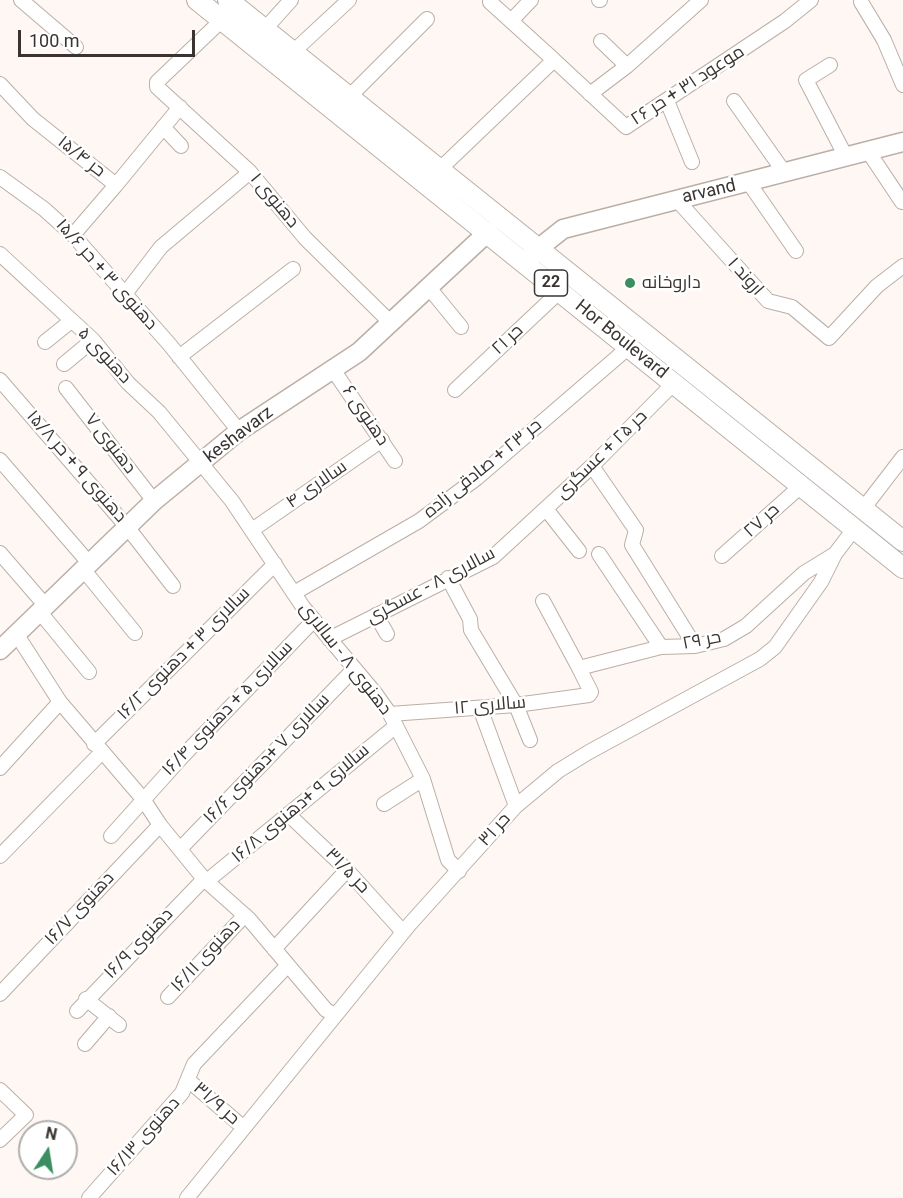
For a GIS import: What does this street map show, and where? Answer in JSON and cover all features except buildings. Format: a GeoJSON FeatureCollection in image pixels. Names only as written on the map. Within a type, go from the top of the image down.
{"type":"FeatureCollection","features":[{"type":"Feature","properties":{"kind":"main road","name":"Hor Boulevard"},"geometry":{"type":"LineString","coordinates":[[197,0],[488,232],[532,255],[560,291],[903,568]]}},
{"type":"Feature","properties":{"kind":"main road","name":"Hor Boulevard"},"geometry":{"type":"LineString","coordinates":[[228,0],[440,169],[532,255],[903,541]]}},
{"type":"Feature","properties":{"kind":"street"},"geometry":{"type":"LineString","coordinates":[[21,0],[76,47]]}},
{"type":"Feature","properties":{"kind":"street"},"geometry":{"type":"LineString","coordinates":[[265,29],[291,0]]}},
{"type":"Feature","properties":{"kind":"street"},"geometry":{"type":"LineString","coordinates":[[294,51],[349,0]]}},
{"type":"Feature","properties":{"kind":"street"},"geometry":{"type":"LineString","coordinates":[[511,21],[531,0]]}},
{"type":"Feature","properties":{"kind":"street"},"geometry":{"type":"LineString","coordinates":[[590,94],[627,66],[700,0]]}},
{"type":"Feature","properties":{"kind":"street","name":"موعود ۳۱ + حر ۲۶"},"geometry":{"type":"LineString","coordinates":[[490,2],[626,127],[785,21],[811,0]]}},
{"type":"Feature","properties":{"kind":"street"},"geometry":{"type":"LineString","coordinates":[[861,2],[884,40],[903,85]]}},
{"type":"Feature","properties":{"kind":"street"},"geometry":{"type":"LineString","coordinates":[[350,96],[427,19]]}},
{"type":"Feature","properties":{"kind":"street","name":"دهنوی ۱"},"geometry":{"type":"LineString","coordinates":[[222,20],[157,82],[157,87],[250,172],[305,238],[391,323]]}},
{"type":"Feature","properties":{"kind":"street"},"geometry":{"type":"LineString","coordinates":[[601,41],[627,66]]}},
{"type":"Feature","properties":{"kind":"street"},"geometry":{"type":"LineString","coordinates":[[440,169],[554,60]]}},
{"type":"Feature","properties":{"kind":"street"},"geometry":{"type":"LineString","coordinates":[[830,65],[806,80],[846,157]]}},
{"type":"Feature","properties":{"kind":"street","name":"حر ۱۵/۴"},"geometry":{"type":"LineString","coordinates":[[0,84],[33,119],[116,185],[180,107]]}},
{"type":"Feature","properties":{"kind":"street"},"geometry":{"type":"LineString","coordinates":[[667,101],[692,162]]}},
{"type":"Feature","properties":{"kind":"street"},"geometry":{"type":"LineString","coordinates":[[734,101],[784,172]]}},
{"type":"Feature","properties":{"kind":"street"},"geometry":{"type":"LineString","coordinates":[[164,127],[181,146]]}},
{"type":"Feature","properties":{"kind":"street","name":"arvand"},"geometry":{"type":"LineString","coordinates":[[532,255],[563,229],[903,142]]}},
{"type":"Feature","properties":{"kind":"street"},"geometry":{"type":"LineString","coordinates":[[868,151],[902,202]]}},
{"type":"Feature","properties":{"kind":"street"},"geometry":{"type":"LineString","coordinates":[[125,294],[161,247],[250,172]]}},
{"type":"Feature","properties":{"kind":"street","name":"دهنوی ۳ + حر ۱۵/۶"},"geometry":{"type":"LineString","coordinates":[[0,177],[44,209],[73,235],[179,357],[239,431]]}},
{"type":"Feature","properties":{"kind":"street"},"geometry":{"type":"LineString","coordinates":[[749,183],[796,251]]}},
{"type":"Feature","properties":{"kind":"street"},"geometry":{"type":"LineString","coordinates":[[73,235],[116,185]]}},
{"type":"Feature","properties":{"kind":"street","name":"اروند ۱"},"geometry":{"type":"LineString","coordinates":[[677,200],[768,302],[792,307],[829,338],[877,286],[903,266]]}},
{"type":"Feature","properties":{"kind":"street","name":"keshavarz"},"geometry":{"type":"LineString","coordinates":[[0,650],[154,501],[239,431],[334,371],[359,352],[430,289],[488,232]]}},
{"type":"Feature","properties":{"kind":"street","name":"دهنوی ۵"},"geometry":{"type":"LineString","coordinates":[[0,254],[93,340],[202,463]]}},
{"type":"Feature","properties":{"kind":"street"},"geometry":{"type":"LineString","coordinates":[[179,357],[292,269]]}},
{"type":"Feature","properties":{"kind":"street"},"geometry":{"type":"LineString","coordinates":[[430,289],[461,327]]}},
{"type":"Feature","properties":{"kind":"street","name":"حر ۲۱"},"geometry":{"type":"LineString","coordinates":[[455,390],[560,291]]}},
{"type":"Feature","properties":{"kind":"street"},"geometry":{"type":"LineString","coordinates":[[45,342],[71,321]]}},
{"type":"Feature","properties":{"kind":"street"},"geometry":{"type":"LineString","coordinates":[[64,364],[93,340]]}},
{"type":"Feature","properties":{"kind":"street","name":"حر ۲۳ + صادقی زاده"},"geometry":{"type":"LineString","coordinates":[[294,593],[419,521],[477,478],[629,347]]}},
{"type":"Feature","properties":{"kind":"street","name":"دهنوی ۶"},"geometry":{"type":"LineString","coordinates":[[334,371],[395,461]]}},
{"type":"Feature","properties":{"kind":"street","name":"دهنوی ۹ + حر ۱۵/۸"},"geometry":{"type":"LineString","coordinates":[[0,380],[128,528],[173,586]]}},
{"type":"Feature","properties":{"kind":"street","name":"حر ۲۵ + عسگری"},"geometry":{"type":"LineString","coordinates":[[527,525],[592,466],[674,383]]}},
{"type":"Feature","properties":{"kind":"street","name":"دهنوی ۷"},"geometry":{"type":"LineString","coordinates":[[66,388],[154,501]]}},
{"type":"Feature","properties":{"kind":"street","name":"سالاری ۴"},"geometry":{"type":"LineString","coordinates":[[252,530],[382,440]]}},
{"type":"Feature","properties":{"kind":"street"},"geometry":{"type":"LineString","coordinates":[[863,509],[903,457]]}},
{"type":"Feature","properties":{"kind":"street"},"geometry":{"type":"LineString","coordinates":[[0,460],[86,566],[135,633]]}},
{"type":"Feature","properties":{"kind":"street","name":"دهنوی ۸ - سالاری"},"geometry":{"type":"LineString","coordinates":[[202,463],[314,620],[393,720],[423,779],[448,860],[459,871]]}},
{"type":"Feature","properties":{"kind":"street"},"geometry":{"type":"LineString","coordinates":[[592,466],[636,530],[632,545],[695,646]]}},
{"type":"Feature","properties":{"kind":"street","name":"حر ۲۷"},"geometry":{"type":"LineString","coordinates":[[722,556],[801,486]]}},
{"type":"Feature","properties":{"kind":"street"},"geometry":{"type":"LineString","coordinates":[[546,508],[579,551]]}},
{"type":"Feature","properties":{"kind":"street","name":"سالاری ۸ - عسگری"},"geometry":{"type":"LineString","coordinates":[[329,639],[493,557],[527,525]]}},
{"type":"Feature","properties":{"kind":"street","name":"حر ۳۱"},"geometry":{"type":"LineString","coordinates":[[187,1198],[403,932],[516,806],[558,771],[589,752],[760,659],[776,647],[821,582],[835,554],[854,529]]}},
{"type":"Feature","properties":{"kind":"street"},"geometry":{"type":"LineString","coordinates":[[0,553],[89,672]]}},
{"type":"Feature","properties":{"kind":"street"},"geometry":{"type":"LineString","coordinates":[[599,554],[661,647]]}},
{"type":"Feature","properties":{"kind":"street","name":"حر ۲۹"},"geometry":{"type":"LineString","coordinates":[[579,668],[661,647],[695,646],[724,639],[746,626],[804,573],[835,554]]}},
{"type":"Feature","properties":{"kind":"street","name":"سالاری ۳ + دهنوی ۱۶/۲"},"geometry":{"type":"LineString","coordinates":[[0,856],[98,748],[275,564]]}},
{"type":"Feature","properties":{"kind":"street"},"geometry":{"type":"LineString","coordinates":[[448,578],[470,619],[471,630],[516,705],[530,740]]}},
{"type":"Feature","properties":{"kind":"street"},"geometry":{"type":"LineString","coordinates":[[543,601],[579,668]]}},
{"type":"Feature","properties":{"kind":"street"},"geometry":{"type":"LineString","coordinates":[[376,615],[387,634]]}},
{"type":"Feature","properties":{"kind":"street","name":"سالاری ۵ + دهنوی ۱۶/۴"},"geometry":{"type":"LineString","coordinates":[[111,836],[143,799],[314,620]]}},
{"type":"Feature","properties":{"kind":"street"},"geometry":{"type":"LineString","coordinates":[[16,634],[60,702],[143,799],[160,825],[180,849],[206,880],[245,915],[326,1010],[335,1015]]}},
{"type":"Feature","properties":{"kind":"street","name":"سالاری ۱۲"},"geometry":{"type":"LineString","coordinates":[[393,720],[589,695],[591,692],[579,668]]}},
{"type":"Feature","properties":{"kind":"street","name":"سالاری ۷ +دهنوی ۱۶/۶"},"geometry":{"type":"LineString","coordinates":[[180,849],[354,669]]}},
{"type":"Feature","properties":{"kind":"street"},"geometry":{"type":"LineString","coordinates":[[0,768],[60,702]]}},
{"type":"Feature","properties":{"kind":"street"},"geometry":{"type":"LineString","coordinates":[[480,708],[516,806]]}},
{"type":"Feature","properties":{"kind":"street","name":"سالاری ۹ +دهنوی ۱۶/۸"},"geometry":{"type":"LineString","coordinates":[[206,880],[288,814],[393,720]]}},
{"type":"Feature","properties":{"kind":"street"},"geometry":{"type":"LineString","coordinates":[[384,804],[423,779]]}},
{"type":"Feature","properties":{"kind":"street","name":"حر ۳۱/۵"},"geometry":{"type":"LineString","coordinates":[[288,814],[347,870],[403,932]]}},
{"type":"Feature","properties":{"kind":"street","name":"دهنوی ۱۶/۷"},"geometry":{"type":"LineString","coordinates":[[0,994],[160,825]]}},
{"type":"Feature","properties":{"kind":"street"},"geometry":{"type":"LineString","coordinates":[[273,949],[347,870]]}},
{"type":"Feature","properties":{"kind":"street","name":"دهنوی ۱۶/۹"},"geometry":{"type":"LineString","coordinates":[[77,1011],[86,999],[206,880]]}},
{"type":"Feature","properties":{"kind":"street","name":"دهنوی ۱۶/۱۱"},"geometry":{"type":"LineString","coordinates":[[168,997],[245,915]]}},
{"type":"Feature","properties":{"kind":"street","name":"دهنوی ۱۶/۱۳"},"geometry":{"type":"LineString","coordinates":[[89,1198],[182,1093],[194,1064],[288,965]]}},
{"type":"Feature","properties":{"kind":"street"},"geometry":{"type":"LineString","coordinates":[[85,1044],[114,1021],[86,999]]}},
{"type":"Feature","properties":{"kind":"street","name":"حر ۳۱/۹"},"geometry":{"type":"LineString","coordinates":[[188,1080],[244,1128]]}},
{"type":"Feature","properties":{"kind":"street"},"geometry":{"type":"LineString","coordinates":[[0,1090],[26,1115],[0,1140]]}},
{"type":"Feature","properties":{"kind":"place","name":"داروخانه"},"geometry":{"type":"Point","coordinates":[630,283]}}]}
